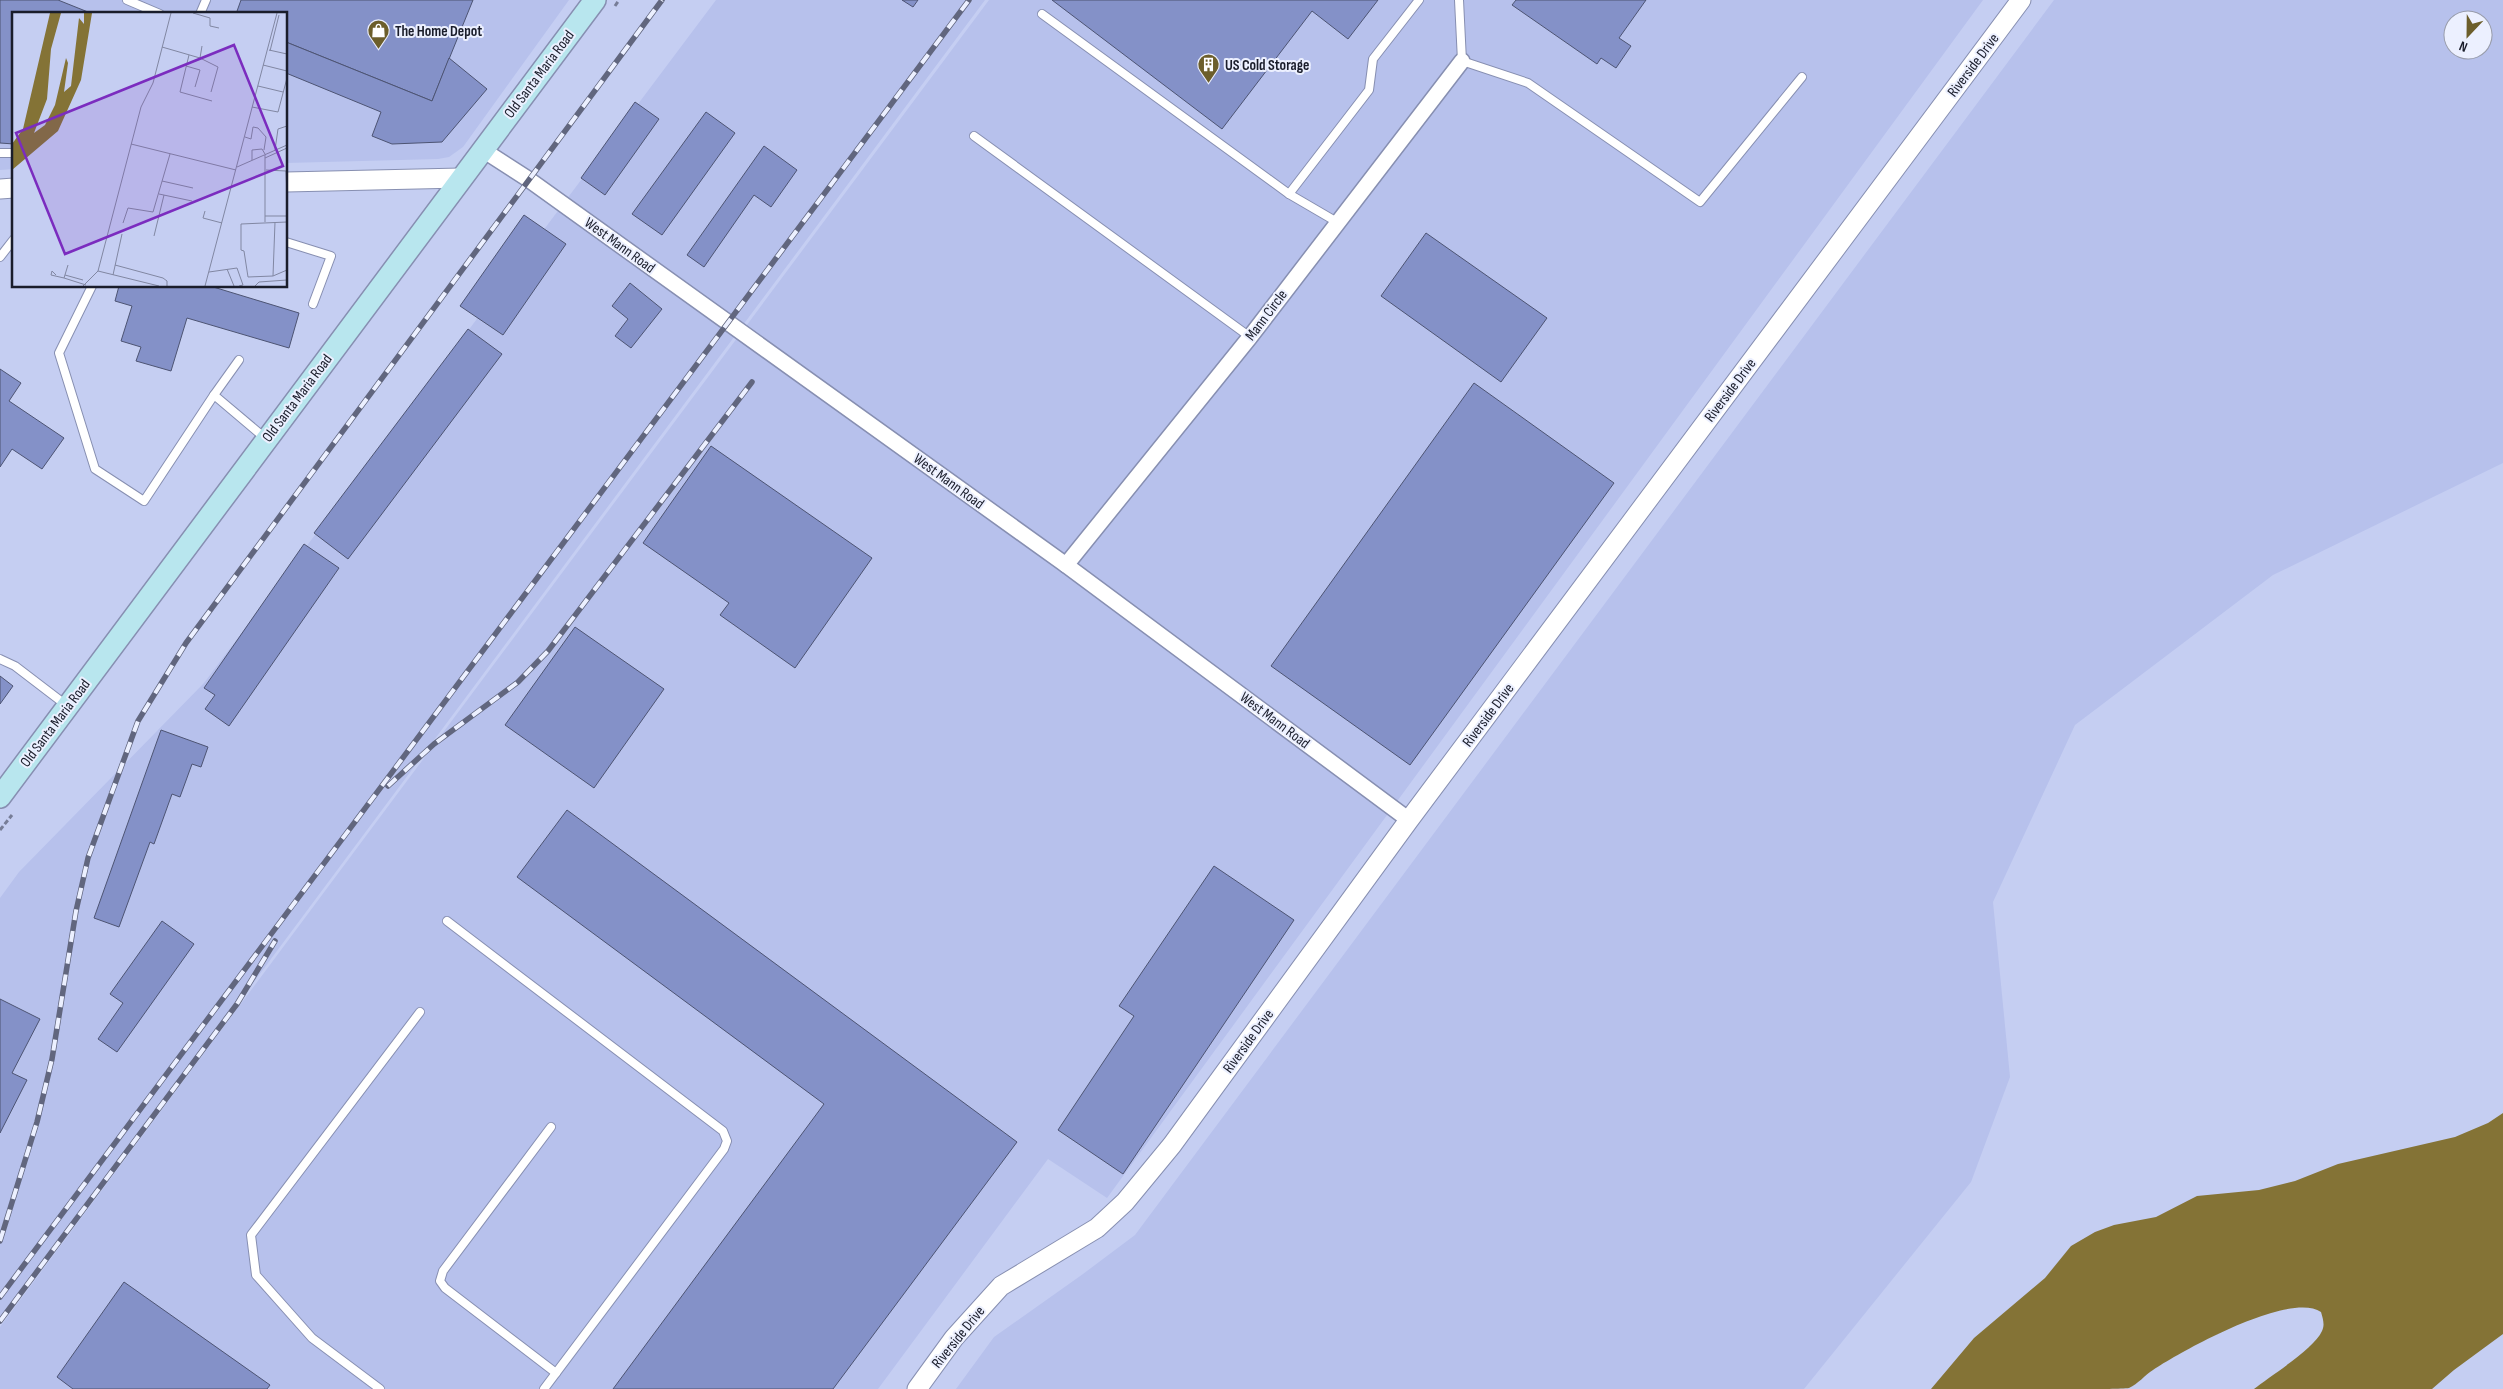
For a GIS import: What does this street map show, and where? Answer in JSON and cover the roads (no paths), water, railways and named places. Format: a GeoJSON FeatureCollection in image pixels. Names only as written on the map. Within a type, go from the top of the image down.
{"type":"FeatureCollection","features":[{"type":"Feature","properties":{"kind":"main road","name":"Old Santa Maria Road"},"geometry":{"type":"LineString","coordinates":[[0,797],[595,0]]}},
{"type":"Feature","properties":{"kind":"street","name":"Riverside Drive"},"geometry":{"type":"LineString","coordinates":[[917,1389],[954,1338],[1001,1286],[1097,1228],[1125,1202],[1172,1145],[1410,820],[2021,0]]}},
{"type":"Feature","properties":{"kind":"street","name":"Mann Circle"},"geometry":{"type":"LineString","coordinates":[[1066,564],[1250,337],[1462,61]]}},
{"type":"Feature","properties":{"kind":"street","name":"West Mann Road"},"geometry":{"type":"LineString","coordinates":[[483,150],[528,179],[1066,564],[1410,820]]}},
{"type":"Feature","properties":{"kind":"street"},"geometry":{"type":"LineString","coordinates":[[288,182],[461,178]]}},
{"type":"Feature","properties":{"kind":"lane"},"geometry":{"type":"LineString","coordinates":[[127,0],[155,12]]}},
{"type":"Feature","properties":{"kind":"lane"},"geometry":{"type":"LineString","coordinates":[[201,12],[206,0]]}},
{"type":"Feature","properties":{"kind":"lane"},"geometry":{"type":"LineString","coordinates":[[1289,194],[1368,90],[1373,59],[1419,0]]}},
{"type":"Feature","properties":{"kind":"lane"},"geometry":{"type":"LineString","coordinates":[[1459,0],[1462,61],[1528,83],[1700,202],[1802,78]]}},
{"type":"Feature","properties":{"kind":"lane"},"geometry":{"type":"LineString","coordinates":[[1042,14],[1289,194],[1337,222]]}},
{"type":"Feature","properties":{"kind":"lane"},"geometry":{"type":"LineString","coordinates":[[974,136],[1250,337]]}},
{"type":"Feature","properties":{"kind":"lane"},"geometry":{"type":"LineString","coordinates":[[0,257],[12,242]]}},
{"type":"Feature","properties":{"kind":"lane"},"geometry":{"type":"LineString","coordinates":[[288,243],[331,256],[313,304]]}},
{"type":"Feature","properties":{"kind":"lane"},"geometry":{"type":"LineString","coordinates":[[91,288],[60,353],[96,468],[144,501],[214,394],[239,360]]}},
{"type":"Feature","properties":{"kind":"lane"},"geometry":{"type":"LineString","coordinates":[[214,394],[266,440]]}},
{"type":"Feature","properties":{"kind":"lane"},"geometry":{"type":"LineString","coordinates":[[0,660],[15,666],[68,706]]}},
{"type":"Feature","properties":{"kind":"lane"},"geometry":{"type":"LineString","coordinates":[[446,921],[723,1131],[726,1141],[724,1149],[544,1389]]}},
{"type":"Feature","properties":{"kind":"lane"},"geometry":{"type":"LineString","coordinates":[[380,1389],[312,1338],[256,1275],[251,1235],[420,1012]]}},
{"type":"Feature","properties":{"kind":"lane"},"geometry":{"type":"LineString","coordinates":[[551,1127],[442,1271],[440,1281],[445,1288],[556,1372]]}},
{"type":"Feature","properties":{"kind":"railway"},"geometry":{"type":"LineString","coordinates":[[0,1241],[37,1122],[52,1059],[76,911],[88,858],[138,721],[186,643],[662,0]]}},
{"type":"Feature","properties":{"kind":"railway"},"geometry":{"type":"LineString","coordinates":[[0,1297],[969,0]]}},
{"type":"Feature","properties":{"kind":"railway"},"geometry":{"type":"LineString","coordinates":[[388,786],[434,744],[518,682],[548,651],[752,382]]}},
{"type":"Feature","properties":{"kind":"railway"},"geometry":{"type":"LineString","coordinates":[[0,1321],[237,1004],[275,941]]}},
{"type":"Feature","properties":{"kind":"place","name":"The Home Depot"},"geometry":{"type":"Point","coordinates":[379,50]}},
{"type":"Feature","properties":{"kind":"place","name":"US Cold Storage"},"geometry":{"type":"Point","coordinates":[1209,84]}}]}
